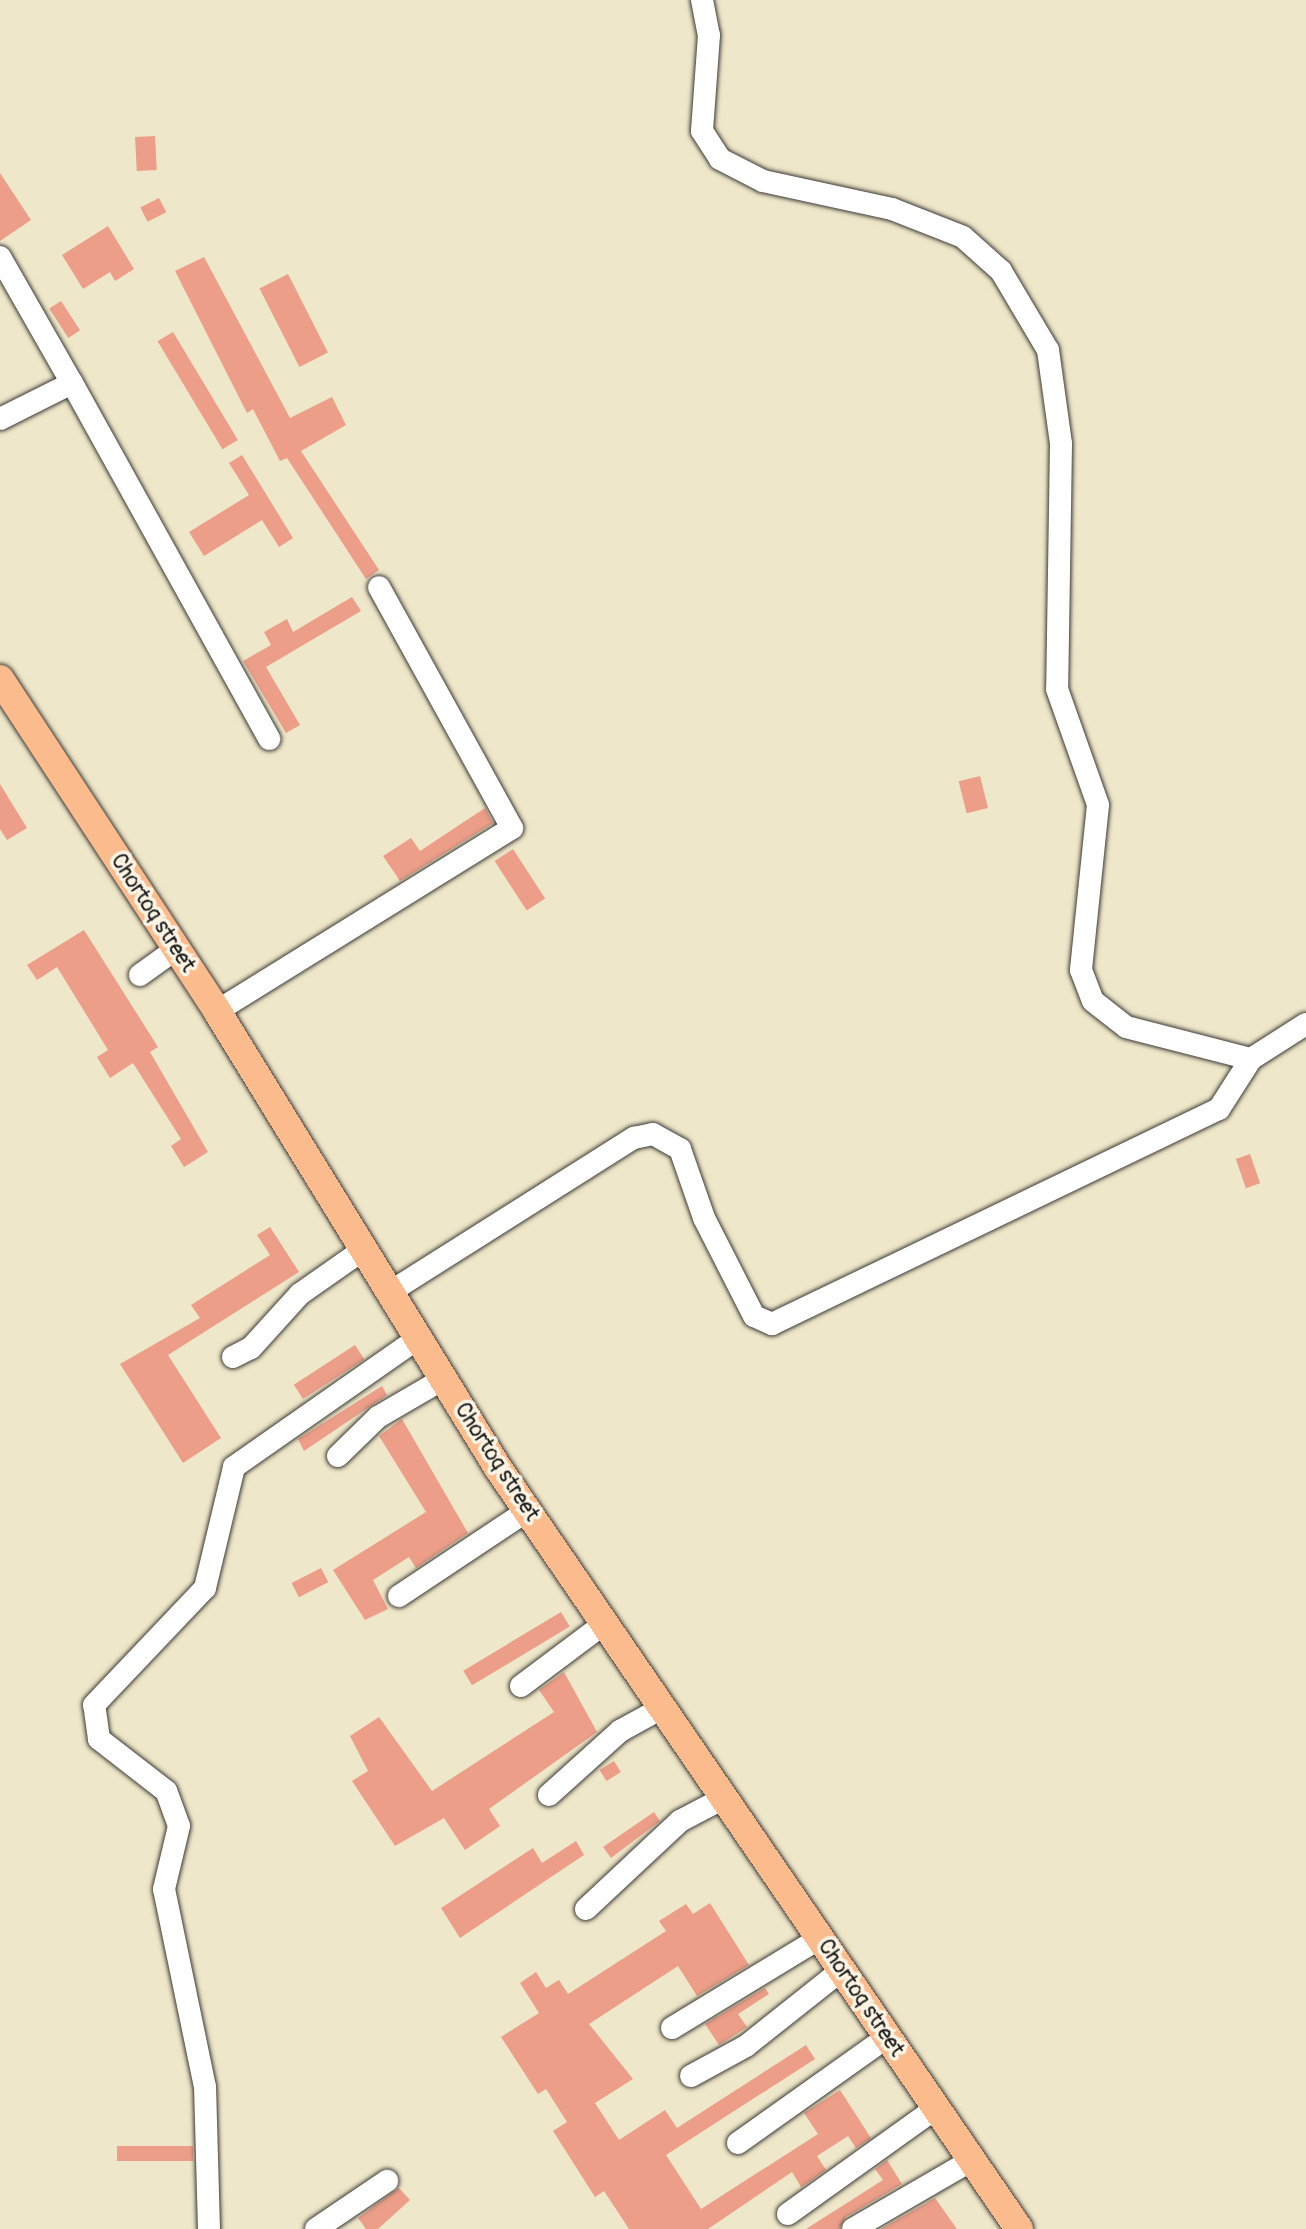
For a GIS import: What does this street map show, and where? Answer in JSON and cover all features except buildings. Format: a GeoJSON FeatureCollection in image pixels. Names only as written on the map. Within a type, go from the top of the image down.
{"type":"FeatureCollection","features":[{"type":"Feature","properties":{"kind":"main road","name":"Chortoq street"},"geometry":{"type":"LineString","coordinates":[[0,679],[217,1011],[527,1511],[1019,2229]]}},
{"type":"Feature","properties":{"kind":"street"},"geometry":{"type":"LineString","coordinates":[[702,0],[709,35],[702,131],[720,159],[763,181],[892,209],[963,237],[1001,271],[1048,350],[1061,444],[1057,689],[1098,805],[1081,970],[1108,1020],[1251,1059]]}},
{"type":"Feature","properties":{"kind":"street"},"geometry":{"type":"LineString","coordinates":[[0,257],[269,739]]}},
{"type":"Feature","properties":{"kind":"street"},"geometry":{"type":"LineString","coordinates":[[0,419],[72,383]]}},
{"type":"Feature","properties":{"kind":"street"},"geometry":{"type":"LineString","coordinates":[[217,1011],[512,828],[379,587]]}},
{"type":"Feature","properties":{"kind":"street"},"geometry":{"type":"LineString","coordinates":[[140,975],[176,949]]}},
{"type":"Feature","properties":{"kind":"street"},"geometry":{"type":"LineString","coordinates":[[390,1292],[634,1138],[653,1134],[680,1149],[704,1218],[754,1316],[772,1324],[1219,1109],[1251,1059],[1306,1024]]}},
{"type":"Feature","properties":{"kind":"street"},"geometry":{"type":"LineString","coordinates":[[233,1357],[251,1348],[300,1294],[364,1249]]}},
{"type":"Feature","properties":{"kind":"street"},"geometry":{"type":"LineString","coordinates":[[209,2229],[203,2074],[164,1889],[180,1846],[177,1817],[160,1785],[99,1739],[94,1705],[205,1588],[234,1467],[418,1338]]}},
{"type":"Feature","properties":{"kind":"street"},"geometry":{"type":"LineString","coordinates":[[338,1456],[378,1417],[443,1379]]}},
{"type":"Feature","properties":{"kind":"street"},"geometry":{"type":"LineString","coordinates":[[399,1596],[527,1511]]}},
{"type":"Feature","properties":{"kind":"street"},"geometry":{"type":"LineString","coordinates":[[521,1686],[605,1623]]}},
{"type":"Feature","properties":{"kind":"street"},"geometry":{"type":"LineString","coordinates":[[549,1795],[620,1731],[662,1708]]}},
{"type":"Feature","properties":{"kind":"street"},"geometry":{"type":"LineString","coordinates":[[586,1909],[680,1821],[724,1798]]}},
{"type":"Feature","properties":{"kind":"street"},"geometry":{"type":"LineString","coordinates":[[672,2028],[820,1938]]}},
{"type":"Feature","properties":{"kind":"street"},"geometry":{"type":"LineString","coordinates":[[691,2076],[746,2046],[842,1970]]}},
{"type":"Feature","properties":{"kind":"street"},"geometry":{"type":"LineString","coordinates":[[738,2143],[887,2037]]}},
{"type":"Feature","properties":{"kind":"street"},"geometry":{"type":"LineString","coordinates":[[788,2214],[936,2108]]}},
{"type":"Feature","properties":{"kind":"street"},"geometry":{"type":"LineString","coordinates":[[853,2229],[972,2160]]}},
{"type":"Feature","properties":{"kind":"street"},"geometry":{"type":"LineString","coordinates":[[316,2229],[387,2181]]}}]}
